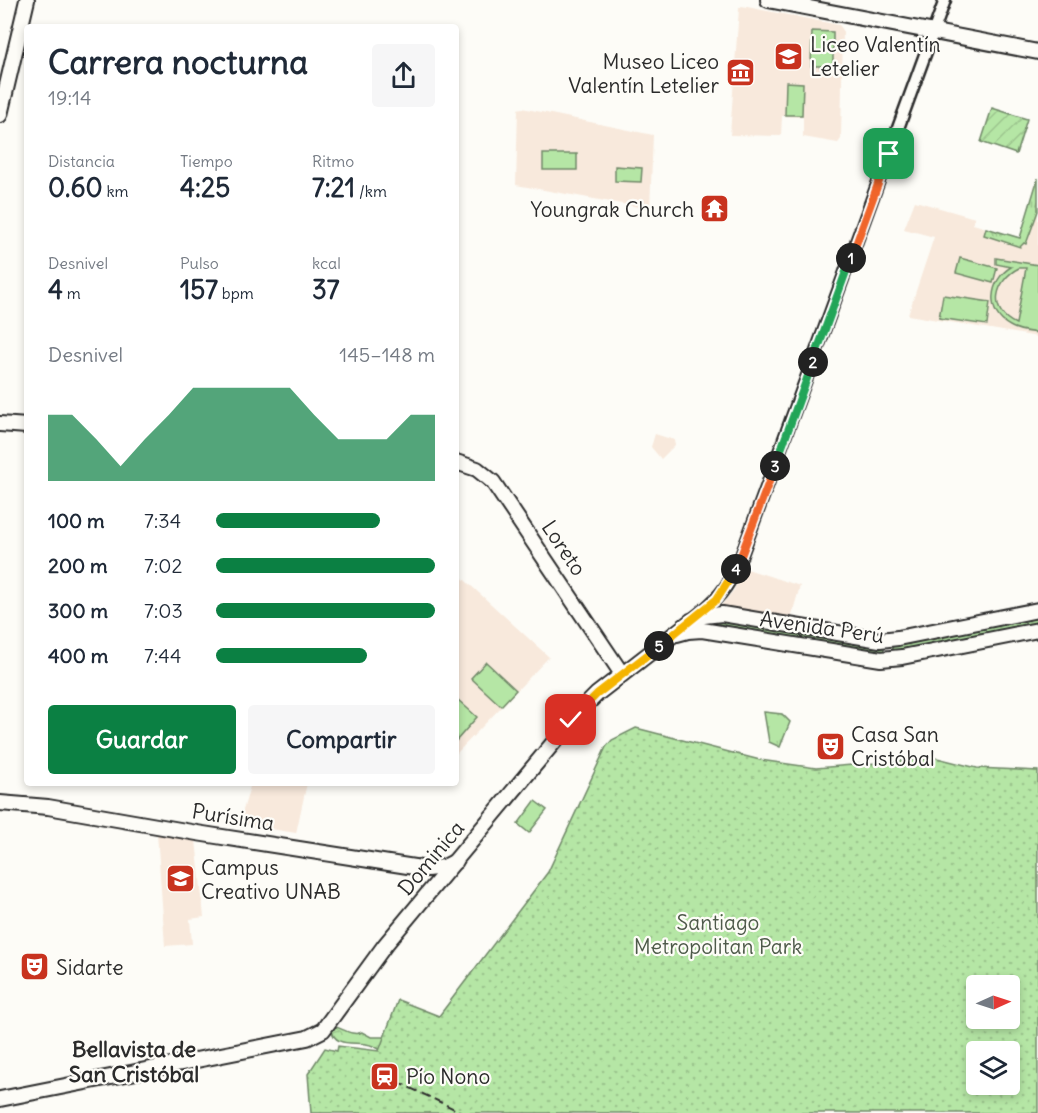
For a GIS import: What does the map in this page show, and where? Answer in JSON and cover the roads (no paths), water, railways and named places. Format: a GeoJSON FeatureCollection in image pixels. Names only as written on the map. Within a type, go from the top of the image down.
{"type":"FeatureCollection","features":[{"type":"Feature","properties":{"kind":"main road"},"geometry":{"type":"LineString","coordinates":[[0,115],[27,0]]}},
{"type":"Feature","properties":{"kind":"main road"},"geometry":{"type":"LineString","coordinates":[[768,0],[809,4],[933,32],[1038,52]]}},
{"type":"Feature","properties":{"kind":"main road"},"geometry":{"type":"LineString","coordinates":[[0,424],[24,426]]}},
{"type":"Feature","properties":{"kind":"main road","name":"Loreto"},"geometry":{"type":"LineString","coordinates":[[459,463],[477,469],[493,482],[622,674]]}},
{"type":"Feature","properties":{"kind":"main road"},"geometry":{"type":"LineString","coordinates":[[712,609],[714,625],[724,634]]}},
{"type":"Feature","properties":{"kind":"main road","name":"Avenida Perú"},"geometry":{"type":"LineString","coordinates":[[691,621],[712,609],[730,616],[880,640],[1038,610]]}},
{"type":"Feature","properties":{"kind":"main road","name":"Dominica"},"geometry":{"type":"LineString","coordinates":[[0,1099],[307,1038],[323,1030],[386,945],[571,720],[622,674],[691,621]]}},
{"type":"Feature","properties":{"kind":"main road","name":"Avenida Perú"},"geometry":{"type":"LineString","coordinates":[[671,637],[697,630],[886,659],[1038,630]]}},
{"type":"Feature","properties":{"kind":"main road","name":"Purísima"},"geometry":{"type":"LineString","coordinates":[[0,803],[48,807],[196,833],[428,869],[444,867],[458,859]]}},
{"type":"Feature","properties":{"kind":"main road"},"geometry":{"type":"LineString","coordinates":[[428,869],[436,876],[435,887]]}},
{"type":"Feature","properties":{"kind":"street"},"geometry":{"type":"LineString","coordinates":[[712,609],[739,562],[945,0]]}},
{"type":"Feature","properties":{"kind":"railway"},"geometry":{"type":"LineString","coordinates":[[385,1076],[463,1113]]}},
{"type":"Feature","properties":{"kind":"place","name":"Liceo Valentín Letelier"},"geometry":{"type":"Point","coordinates":[789,56]}},
{"type":"Feature","properties":{"kind":"place","name":"Museo Liceo Valentín Letelier"},"geometry":{"type":"Point","coordinates":[740,73]}},
{"type":"Feature","properties":{"kind":"place","name":"Youngrak Church"},"geometry":{"type":"Point","coordinates":[715,209]}},
{"type":"Feature","properties":{"kind":"place","name":"Casa San Cristóbal"},"geometry":{"type":"Point","coordinates":[830,746]}},
{"type":"Feature","properties":{"kind":"place","name":"Campus Creativo UNAB"},"geometry":{"type":"Point","coordinates":[180,879]}},
{"type":"Feature","properties":{"kind":"place","name":"Sidarte"},"geometry":{"type":"Point","coordinates":[35,967]}},
{"type":"Feature","properties":{"kind":"place","name":"Pío Nono"},"geometry":{"type":"Point","coordinates":[385,1076]}},
{"type":"Feature","properties":{"kind":"district","name":"Bellavista de San Cristóbal"},"geometry":{"type":"Point","coordinates":[134,1062]}},
{"type":"Feature","properties":{"kind":"park label","name":"Santiago Metropolitan Park"},"geometry":{"type":"Point","coordinates":[718,934]}}]}
